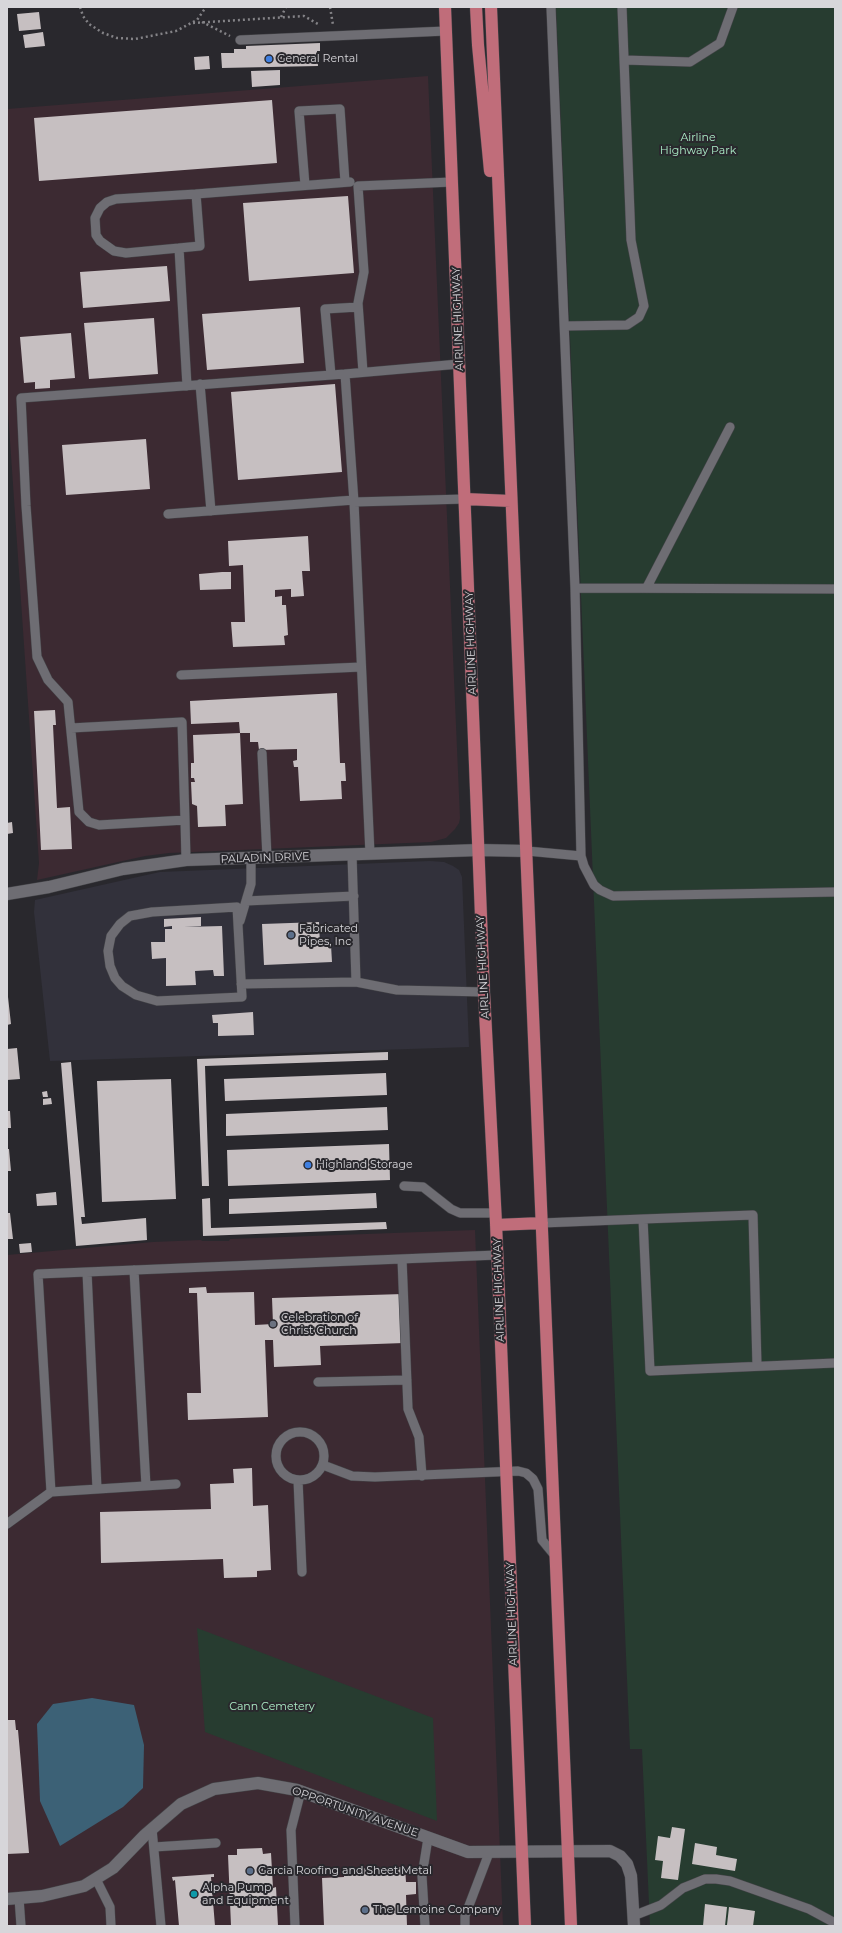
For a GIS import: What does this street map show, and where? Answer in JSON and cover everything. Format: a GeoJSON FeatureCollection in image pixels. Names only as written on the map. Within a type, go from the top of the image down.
{"type":"FeatureCollection","features":[{"type":"Feature","properties":{"kind":"highway","name":"AIRLINE HIGHWAY"},"geometry":{"type":"LineString","coordinates":[[445,7],[478,850],[496,1219],[525,1926]]}},
{"type":"Feature","properties":{"kind":"highway"},"geometry":{"type":"LineString","coordinates":[[476,7],[480,68],[502,273]]}},
{"type":"Feature","properties":{"kind":"highway"},"geometry":{"type":"LineString","coordinates":[[491,7],[571,1926]]}},
{"type":"Feature","properties":{"kind":"highway"},"geometry":{"type":"LineString","coordinates":[[465,499],[511,501]]}},
{"type":"Feature","properties":{"kind":"highway"},"geometry":{"type":"LineString","coordinates":[[496,1219],[542,1223]]}},
{"type":"Feature","properties":{"kind":"street","name":"PALADIN DRIVE"},"geometry":{"type":"LineString","coordinates":[[7,894],[49,887],[123,869],[186,860],[478,850],[527,851]]}},
{"type":"Feature","properties":{"kind":"street","name":"OPPORTUNITY AVENUE"},"geometry":{"type":"LineString","coordinates":[[13,1899],[42,1896],[84,1886],[113,1868],[152,1829],[181,1804],[214,1789],[258,1783],[301,1791],[468,1852],[610,1851],[620,1856],[627,1864],[631,1876],[634,1921]]}},
{"type":"Feature","properties":{"kind":"lane"},"geometry":{"type":"LineString","coordinates":[[551,7],[575,588],[581,856],[584,866],[594,884],[600,890],[613,896],[835,892]]}},
{"type":"Feature","properties":{"kind":"lane"},"geometry":{"type":"LineString","coordinates":[[565,326],[627,325],[639,317],[644,306],[631,240],[622,7]]}},
{"type":"Feature","properties":{"kind":"lane"},"geometry":{"type":"LineString","coordinates":[[624,60],[690,62],[720,43],[733,7]]}},
{"type":"Feature","properties":{"kind":"lane"},"geometry":{"type":"LineString","coordinates":[[240,40],[446,31]]}},
{"type":"Feature","properties":{"kind":"lane"},"geometry":{"type":"LineString","coordinates":[[305,185],[299,111],[340,109],[345,182]]}},
{"type":"Feature","properties":{"kind":"lane"},"geometry":{"type":"LineString","coordinates":[[196,194],[200,246],[126,253],[114,251],[100,241],[96,235],[95,218],[100,208],[107,202],[116,199],[345,182],[351,182],[358,186],[452,182]]}},
{"type":"Feature","properties":{"kind":"lane"},"geometry":{"type":"LineString","coordinates":[[358,186],[364,272],[358,307],[363,372]]}},
{"type":"Feature","properties":{"kind":"lane"},"geometry":{"type":"LineString","coordinates":[[179,248],[187,386]]}},
{"type":"Feature","properties":{"kind":"lane"},"geometry":{"type":"LineString","coordinates":[[331,375],[325,309],[358,307]]}},
{"type":"Feature","properties":{"kind":"lane"},"geometry":{"type":"LineString","coordinates":[[185,820],[99,825],[89,822],[79,812],[68,702],[48,680],[37,657],[26,506],[21,398],[459,364]]}},
{"type":"Feature","properties":{"kind":"lane"},"geometry":{"type":"LineString","coordinates":[[345,374],[354,501],[370,854]]}},
{"type":"Feature","properties":{"kind":"lane"},"geometry":{"type":"LineString","coordinates":[[200,384],[211,511]]}},
{"type":"Feature","properties":{"kind":"lane"},"geometry":{"type":"LineString","coordinates":[[647,587],[730,427]]}},
{"type":"Feature","properties":{"kind":"lane"},"geometry":{"type":"LineString","coordinates":[[168,514],[354,501],[465,499]]}},
{"type":"Feature","properties":{"kind":"lane"},"geometry":{"type":"LineString","coordinates":[[575,588],[647,587],[835,589]]}},
{"type":"Feature","properties":{"kind":"lane"},"geometry":{"type":"LineString","coordinates":[[181,675],[361,666]]}},
{"type":"Feature","properties":{"kind":"lane"},"geometry":{"type":"LineString","coordinates":[[71,728],[182,722],[186,860]]}},
{"type":"Feature","properties":{"kind":"lane"},"geometry":{"type":"LineString","coordinates":[[262,754],[267,857]]}},
{"type":"Feature","properties":{"kind":"lane"},"geometry":{"type":"LineString","coordinates":[[527,851],[581,856]]}},
{"type":"Feature","properties":{"kind":"lane"},"geometry":{"type":"LineString","coordinates":[[352,855],[356,982]]}},
{"type":"Feature","properties":{"kind":"lane"},"geometry":{"type":"LineString","coordinates":[[238,928],[251,884],[251,858]]}},
{"type":"Feature","properties":{"kind":"lane"},"geometry":{"type":"LineString","coordinates":[[246,901],[354,896]]}},
{"type":"Feature","properties":{"kind":"lane"},"geometry":{"type":"LineString","coordinates":[[237,907],[241,984],[242,997],[157,1001],[136,995],[122,986],[115,978],[110,966],[108,951],[111,936],[120,924],[130,916],[152,912],[237,907]]}},
{"type":"Feature","properties":{"kind":"lane"},"geometry":{"type":"LineString","coordinates":[[241,984],[356,982],[397,990],[484,992]]}},
{"type":"Feature","properties":{"kind":"lane"},"geometry":{"type":"LineString","coordinates":[[404,1186],[423,1187],[451,1209],[460,1213],[496,1219]]}},
{"type":"Feature","properties":{"kind":"lane"},"geometry":{"type":"LineString","coordinates":[[542,1223],[753,1214],[757,1366]]}},
{"type":"Feature","properties":{"kind":"lane"},"geometry":{"type":"LineString","coordinates":[[643,1219],[650,1371],[835,1363]]}},
{"type":"Feature","properties":{"kind":"lane"},"geometry":{"type":"LineString","coordinates":[[51,1492],[38,1274],[497,1255]]}},
{"type":"Feature","properties":{"kind":"lane"},"geometry":{"type":"LineString","coordinates":[[402,1259],[408,1408],[419,1436],[422,1476]]}},
{"type":"Feature","properties":{"kind":"lane"},"geometry":{"type":"LineString","coordinates":[[134,1270],[146,1486]]}},
{"type":"Feature","properties":{"kind":"lane"},"geometry":{"type":"LineString","coordinates":[[87,1272],[97,1489]]}},
{"type":"Feature","properties":{"kind":"lane"},"geometry":{"type":"LineString","coordinates":[[318,1382],[406,1380]]}},
{"type":"Feature","properties":{"kind":"lane"},"geometry":{"type":"LineString","coordinates":[[305,1432],[318,1440],[325,1454],[323,1465],[316,1475],[310,1479],[298,1480],[286,1476],[277,1463],[276,1454],[278,1446],[282,1439],[289,1434],[305,1432]]}},
{"type":"Feature","properties":{"kind":"lane"},"geometry":{"type":"LineString","coordinates":[[323,1465],[352,1476],[422,1476],[518,1471],[526,1474],[533,1479],[538,1489],[542,1540],[556,1557]]}},
{"type":"Feature","properties":{"kind":"lane"},"geometry":{"type":"LineString","coordinates":[[298,1480],[302,1572]]}},
{"type":"Feature","properties":{"kind":"lane"},"geometry":{"type":"LineString","coordinates":[[7,1524],[51,1492],[176,1484]]}},
{"type":"Feature","properties":{"kind":"lane"},"geometry":{"type":"LineString","coordinates":[[295,1926],[291,1830],[301,1791]]}},
{"type":"Feature","properties":{"kind":"lane"},"geometry":{"type":"LineString","coordinates":[[152,1829],[160,1926]]}},
{"type":"Feature","properties":{"kind":"lane"},"geometry":{"type":"LineString","coordinates":[[425,1926],[422,1876],[428,1838]]}},
{"type":"Feature","properties":{"kind":"lane"},"geometry":{"type":"LineString","coordinates":[[154,1847],[216,1843]]}},
{"type":"Feature","properties":{"kind":"lane"},"geometry":{"type":"LineString","coordinates":[[465,1926],[465,1916],[489,1853]]}},
{"type":"Feature","properties":{"kind":"lane"},"geometry":{"type":"LineString","coordinates":[[96,1879],[110,1907],[112,1926]]}},
{"type":"Feature","properties":{"kind":"lane"},"geometry":{"type":"LineString","coordinates":[[634,1921],[661,1905],[683,1888],[705,1879],[716,1879],[730,1881],[809,1908],[835,1923]]}},
{"type":"Feature","properties":{"kind":"lane"},"geometry":{"type":"LineString","coordinates":[[13,1899],[21,1926]]}},
{"type":"Feature","properties":{"kind":"path"},"geometry":{"type":"LineString","coordinates":[[80,7],[83,16],[89,24],[103,33],[117,38],[135,39],[176,31],[197,20],[206,7]]}},
{"type":"Feature","properties":{"kind":"path"},"geometry":{"type":"LineString","coordinates":[[281,17],[286,7]]}},
{"type":"Feature","properties":{"kind":"path"},"geometry":{"type":"LineString","coordinates":[[330,7],[335,35]]}},
{"type":"Feature","properties":{"kind":"path"},"geometry":{"type":"LineString","coordinates":[[191,23],[304,16],[335,35]]}},
{"type":"Feature","properties":{"kind":"path"},"geometry":{"type":"LineString","coordinates":[[202,22],[240,40]]}},
{"type":"Feature","properties":{"kind":"shaded area"},"geometry":{"type":"Polygon","coordinates":[[[428,76],[460,818],[459,823],[446,838],[431,842],[169,853],[145,856],[37,880],[39,863],[7,397],[7,109],[428,76]]]}},
{"type":"Feature","properties":{"kind":"shaded area"},"geometry":{"type":"Polygon","coordinates":[[[430,861],[444,862],[453,866],[459,870],[462,877],[469,1047],[50,1061],[34,912],[35,900],[160,872],[430,861]]]}},
{"type":"Feature","properties":{"kind":"shaded area"},"geometry":{"type":"Polygon","coordinates":[[[475,1230],[503,1926],[7,1926],[7,1255],[153,1242],[201,1240],[229,1241],[230,1239],[475,1230]]]}},
{"type":"Feature","properties":{"kind":"green space","name":"Airline Highway Park"},"geometry":{"type":"Polygon","coordinates":[[[556,7],[835,7],[835,1926],[650,1926],[642,1749],[630,1749],[556,7]]]}},
{"type":"Feature","properties":{"kind":"green space","name":"Cann Cemetery"},"geometry":{"type":"Polygon","coordinates":[[[197,1628],[433,1718],[437,1821],[205,1732],[197,1628]]]}},
{"type":"Feature","properties":{"kind":"water"},"geometry":{"type":"Polygon","coordinates":[[[92,1698],[134,1705],[144,1745],[143,1788],[123,1807],[60,1846],[40,1801],[37,1724],[53,1704],[92,1698]]]}},
{"type":"Feature","properties":{"kind":"building"},"geometry":{"type":"Polygon","coordinates":[[[39,12],[41,29],[19,31],[17,14],[39,12]]]}},
{"type":"Feature","properties":{"kind":"building"},"geometry":{"type":"Polygon","coordinates":[[[43,32],[45,46],[25,48],[23,35],[43,32]]]}},
{"type":"Feature","properties":{"kind":"building","name":"General Rental"},"geometry":{"type":"Polygon","coordinates":[[[320,43],[320,51],[317,51],[318,66],[222,68],[221,53],[234,53],[234,49],[246,49],[246,46],[320,43]]]}},
{"type":"Feature","properties":{"kind":"building"},"geometry":{"type":"Polygon","coordinates":[[[209,56],[210,69],[195,70],[194,57],[209,56]]]}},
{"type":"Feature","properties":{"kind":"building"},"geometry":{"type":"Polygon","coordinates":[[[280,70],[280,85],[252,87],[251,71],[280,70]]]}},
{"type":"Feature","properties":{"kind":"building"},"geometry":{"type":"Polygon","coordinates":[[[272,100],[277,163],[39,181],[34,118],[272,100]]]}},
{"type":"Feature","properties":{"kind":"building"},"geometry":{"type":"Polygon","coordinates":[[[348,196],[354,273],[249,281],[243,203],[348,196]]]}},
{"type":"Feature","properties":{"kind":"building"},"geometry":{"type":"Polygon","coordinates":[[[167,266],[170,301],[83,308],[80,272],[167,266]]]}},
{"type":"Feature","properties":{"kind":"building"},"geometry":{"type":"Polygon","coordinates":[[[300,307],[304,363],[207,370],[202,314],[300,307]]]}},
{"type":"Feature","properties":{"kind":"building"},"geometry":{"type":"Polygon","coordinates":[[[154,318],[158,374],[89,379],[84,323],[154,318]]]}},
{"type":"Feature","properties":{"kind":"building"},"geometry":{"type":"Polygon","coordinates":[[[71,333],[75,378],[50,380],[50,388],[35,389],[35,382],[24,383],[20,337],[71,333]]]}},
{"type":"Feature","properties":{"kind":"building"},"geometry":{"type":"Polygon","coordinates":[[[335,384],[342,472],[238,480],[231,392],[335,384]]]}},
{"type":"Feature","properties":{"kind":"building"},"geometry":{"type":"Polygon","coordinates":[[[146,439],[150,489],[66,495],[62,445],[146,439]]]}},
{"type":"Feature","properties":{"kind":"building"},"geometry":{"type":"Polygon","coordinates":[[[308,536],[310,571],[302,571],[304,596],[291,597],[291,589],[275,590],[275,597],[282,596],[282,605],[286,605],[288,635],[284,636],[285,645],[233,647],[231,622],[245,622],[243,565],[229,566],[228,541],[308,536]]]}},
{"type":"Feature","properties":{"kind":"building"},"geometry":{"type":"Polygon","coordinates":[[[231,572],[231,589],[200,590],[199,574],[231,572]]]}},
{"type":"Feature","properties":{"kind":"building"},"geometry":{"type":"Polygon","coordinates":[[[337,693],[340,763],[345,763],[346,781],[341,781],[342,799],[300,801],[298,767],[294,767],[293,761],[297,760],[297,749],[259,750],[258,742],[250,742],[250,733],[240,733],[239,722],[191,724],[190,701],[337,693]]]}},
{"type":"Feature","properties":{"kind":"building"},"geometry":{"type":"Polygon","coordinates":[[[55,710],[56,725],[53,725],[57,808],[70,807],[72,849],[41,850],[34,711],[55,710]]]}},
{"type":"Feature","properties":{"kind":"building"},"geometry":{"type":"Polygon","coordinates":[[[240,733],[243,804],[225,805],[226,826],[198,827],[197,806],[192,804],[191,782],[195,782],[194,778],[191,778],[191,763],[194,763],[193,735],[240,733]]]}},
{"type":"Feature","properties":{"kind":"building"},"geometry":{"type":"Polygon","coordinates":[[[12,822],[13,833],[7,834],[7,823],[12,822]]]}},
{"type":"Feature","properties":{"kind":"building"},"geometry":{"type":"Polygon","coordinates":[[[201,917],[201,926],[184,927],[222,926],[224,976],[214,976],[213,970],[195,971],[196,985],[166,986],[166,958],[152,959],[151,942],[165,942],[165,929],[172,929],[172,926],[164,927],[164,919],[201,917]]]}},
{"type":"Feature","properties":{"kind":"building","name":"Fabricated Pipes, Inc"},"geometry":{"type":"Polygon","coordinates":[[[319,922],[320,945],[331,945],[332,962],[264,965],[262,924],[319,922]]]}},
{"type":"Feature","properties":{"kind":"building"},"geometry":{"type":"Polygon","coordinates":[[[8,997],[11,1024],[7,1025],[7,998],[8,997]]]}},
{"type":"Feature","properties":{"kind":"building"},"geometry":{"type":"Polygon","coordinates":[[[253,1012],[254,1035],[218,1036],[218,1023],[213,1023],[212,1015],[253,1012]]]}},
{"type":"Feature","properties":{"kind":"building"},"geometry":{"type":"Polygon","coordinates":[[[17,1048],[20,1079],[7,1080],[7,1049],[17,1048]]]}},
{"type":"Feature","properties":{"kind":"building"},"geometry":{"type":"Polygon","coordinates":[[[388,1052],[388,1060],[205,1066],[209,1186],[202,1186],[197,1059],[388,1052]]]}},
{"type":"Feature","properties":{"kind":"building"},"geometry":{"type":"Polygon","coordinates":[[[71,1062],[85,1217],[81,1217],[82,1224],[146,1218],[147,1240],[76,1246],[61,1063],[71,1062]]]}},
{"type":"Feature","properties":{"kind":"building"},"geometry":{"type":"Polygon","coordinates":[[[386,1073],[387,1095],[225,1101],[224,1079],[386,1073]]]}},
{"type":"Feature","properties":{"kind":"building"},"geometry":{"type":"Polygon","coordinates":[[[171,1079],[176,1199],[102,1202],[97,1081],[171,1079]]]}},
{"type":"Feature","properties":{"kind":"building"},"geometry":{"type":"Polygon","coordinates":[[[47,1091],[48,1097],[43,1097],[42,1092],[47,1091]]]}},
{"type":"Feature","properties":{"kind":"building"},"geometry":{"type":"Polygon","coordinates":[[[51,1098],[52,1104],[43,1105],[43,1099],[51,1098]]]}},
{"type":"Feature","properties":{"kind":"building"},"geometry":{"type":"Polygon","coordinates":[[[387,1107],[388,1130],[226,1136],[226,1114],[387,1107]]]}},
{"type":"Feature","properties":{"kind":"building"},"geometry":{"type":"Polygon","coordinates":[[[7,1111],[10,1111],[11,1128],[7,1128],[7,1111]]]}},
{"type":"Feature","properties":{"kind":"building","name":"Highland Storage"},"geometry":{"type":"Polygon","coordinates":[[[389,1144],[390,1180],[228,1186],[227,1150],[389,1144]]]}},
{"type":"Feature","properties":{"kind":"building"},"geometry":{"type":"Polygon","coordinates":[[[7,1149],[9,1149],[11,1171],[7,1171],[7,1149]]]}},
{"type":"Feature","properties":{"kind":"building"},"geometry":{"type":"Polygon","coordinates":[[[56,1192],[57,1205],[37,1206],[36,1194],[56,1192]]]}},
{"type":"Feature","properties":{"kind":"building"},"geometry":{"type":"Polygon","coordinates":[[[376,1193],[377,1208],[229,1214],[229,1199],[376,1193]]]}},
{"type":"Feature","properties":{"kind":"building"},"geometry":{"type":"Polygon","coordinates":[[[210,1198],[211,1228],[386,1222],[387,1229],[203,1236],[202,1199],[210,1198]]]}},
{"type":"Feature","properties":{"kind":"building"},"geometry":{"type":"Polygon","coordinates":[[[7,1213],[10,1213],[13,1239],[7,1239],[7,1213]]]}},
{"type":"Feature","properties":{"kind":"building"},"geometry":{"type":"Polygon","coordinates":[[[31,1243],[32,1252],[20,1253],[19,1244],[31,1243]]]}},
{"type":"Feature","properties":{"kind":"building"},"geometry":{"type":"Polygon","coordinates":[[[206,1287],[207,1293],[254,1292],[255,1325],[273,1324],[272,1298],[403,1294],[404,1343],[320,1346],[321,1365],[274,1367],[273,1340],[265,1340],[268,1417],[188,1420],[187,1393],[201,1393],[197,1293],[189,1293],[189,1288],[206,1287]]]}},
{"type":"Feature","properties":{"kind":"building"},"geometry":{"type":"Polygon","coordinates":[[[252,1468],[253,1506],[268,1505],[271,1570],[257,1571],[257,1577],[224,1578],[223,1559],[101,1563],[100,1512],[211,1509],[210,1484],[234,1483],[233,1469],[252,1468]]]}},
{"type":"Feature","properties":{"kind":"building"},"geometry":{"type":"Polygon","coordinates":[[[7,1720],[15,1720],[16,1730],[18,1730],[29,1853],[7,1854],[7,1720]]]}},
{"type":"Feature","properties":{"kind":"building"},"geometry":{"type":"Polygon","coordinates":[[[672,1827],[685,1829],[678,1880],[661,1878],[663,1861],[655,1860],[658,1836],[670,1838],[672,1827]]]}},
{"type":"Feature","properties":{"kind":"building"},"geometry":{"type":"Polygon","coordinates":[[[695,1843],[717,1847],[716,1855],[737,1859],[735,1871],[692,1864],[695,1843]]]}},
{"type":"Feature","properties":{"kind":"building","name":"Garcia Roofing and Sheet Metal"},"geometry":{"type":"Polygon","coordinates":[[[262,1848],[263,1854],[271,1853],[273,1888],[276,1887],[278,1926],[231,1926],[228,1855],[237,1855],[237,1849],[262,1848]]]}},
{"type":"Feature","properties":{"kind":"building","name":"The Lemoine Company"},"geometry":{"type":"Polygon","coordinates":[[[405,1867],[406,1882],[416,1882],[416,1894],[406,1895],[407,1926],[324,1926],[322,1878],[344,1877],[344,1869],[405,1867]]]}},
{"type":"Feature","properties":{"kind":"building","name":"Alpha Pump and Equipment"},"geometry":{"type":"Polygon","coordinates":[[[214,1874],[214,1877],[211,1877],[215,1926],[179,1926],[175,1880],[173,1881],[172,1877],[214,1874]]]}},
{"type":"Feature","properties":{"kind":"building"},"geometry":{"type":"Polygon","coordinates":[[[705,1904],[727,1907],[725,1926],[703,1926],[705,1904]]]}},
{"type":"Feature","properties":{"kind":"building"},"geometry":{"type":"Polygon","coordinates":[[[729,1907],[755,1911],[753,1926],[727,1925],[729,1907]]]}},
{"type":"Feature","properties":{"kind":"place","name":"General Rental"},"geometry":{"type":"Point","coordinates":[269,59]}},
{"type":"Feature","properties":{"kind":"place","name":"Fabricated Pipes, Inc"},"geometry":{"type":"Point","coordinates":[291,935]}},
{"type":"Feature","properties":{"kind":"place","name":"Highland Storage"},"geometry":{"type":"Point","coordinates":[308,1165]}},
{"type":"Feature","properties":{"kind":"place","name":"Celebration of Christ Church"},"geometry":{"type":"Point","coordinates":[273,1324]}},
{"type":"Feature","properties":{"kind":"place","name":"Garcia Roofing and Sheet Metal"},"geometry":{"type":"Point","coordinates":[250,1871]}},
{"type":"Feature","properties":{"kind":"place","name":"Alpha Pump and Equipment"},"geometry":{"type":"Point","coordinates":[194,1894]}},
{"type":"Feature","properties":{"kind":"place","name":"The Lemoine Company"},"geometry":{"type":"Point","coordinates":[365,1910]}}]}
